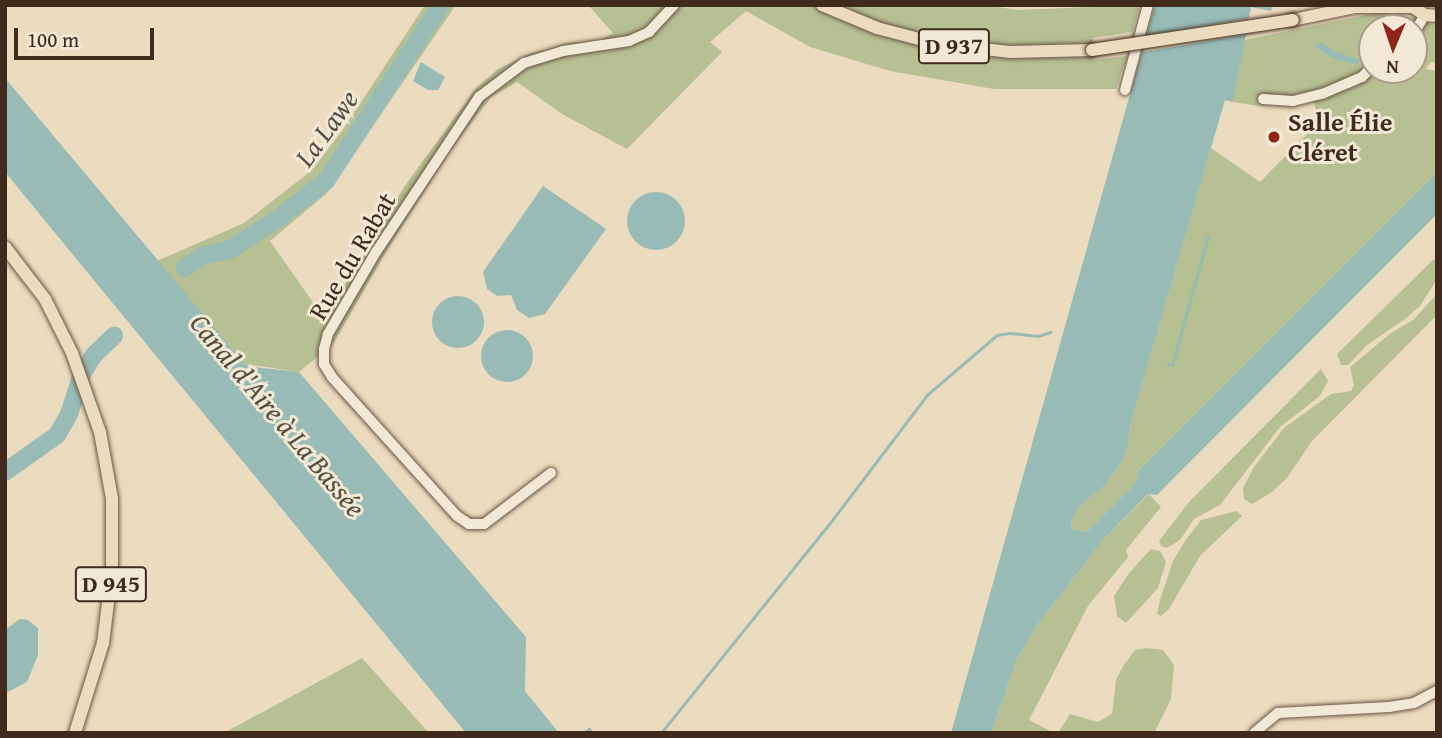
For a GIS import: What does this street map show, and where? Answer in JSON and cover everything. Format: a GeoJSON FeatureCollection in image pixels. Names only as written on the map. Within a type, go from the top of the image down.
{"type":"FeatureCollection","features":[{"type":"Feature","properties":{"kind":"main road","name":"D 937"},"geometry":{"type":"LineString","coordinates":[[822,5],[877,28],[938,44],[1010,52],[1092,50],[1293,20],[1356,6],[1410,6]]}},
{"type":"Feature","properties":{"kind":"main road"},"geometry":{"type":"LineString","coordinates":[[1410,6],[1431,16]]}},
{"type":"Feature","properties":{"kind":"main road","name":"D 945"},"geometry":{"type":"LineString","coordinates":[[5,247],[45,299],[72,354],[100,432],[112,499],[112,571],[103,643],[75,733]]}},
{"type":"Feature","properties":{"kind":"street","name":"Rue du Rabat"},"geometry":{"type":"LineString","coordinates":[[551,473],[484,524],[468,524],[457,516],[332,377],[324,364],[324,348],[328,334],[376,252],[479,97],[524,63],[563,51],[629,41],[649,32],[674,5]]}},
{"type":"Feature","properties":{"kind":"street"},"geometry":{"type":"LineString","coordinates":[[1125,90],[1148,5]]}},
{"type":"Feature","properties":{"kind":"street"},"geometry":{"type":"LineString","coordinates":[[1263,99],[1293,100],[1322,94],[1358,78]]}},
{"type":"Feature","properties":{"kind":"street"},"geometry":{"type":"LineString","coordinates":[[1254,733],[1278,713],[1389,707],[1414,703],[1437,691]]}},
{"type":"Feature","properties":{"kind":"green space"},"geometry":{"type":"Polygon","coordinates":[[[425,5],[456,5],[327,193],[270,241],[324,318],[404,187],[476,88],[498,69],[529,54],[569,43],[600,40],[613,33],[588,5],[985,5],[1017,10],[1140,5],[1132,32],[1093,38],[1093,60],[1127,56],[1116,89],[994,89],[890,71],[810,47],[746,11],[710,42],[722,52],[627,149],[562,114],[517,82],[491,97],[452,148],[383,257],[333,344],[299,372],[245,364],[157,261],[244,223],[311,171],[342,131],[425,5]]]}},
{"type":"Feature","properties":{"kind":"green space"},"geometry":{"type":"Polygon","coordinates":[[[1358,17],[1358,84],[1428,84],[1428,70],[1437,71],[1437,172],[1138,471],[1137,482],[1087,532],[1074,530],[1071,526],[1072,518],[1080,506],[1105,485],[1121,463],[1128,446],[1130,426],[1211,148],[1260,182],[1319,122],[1314,102],[1259,106],[1233,102],[1244,40],[1358,17]]]}},
{"type":"Feature","properties":{"kind":"green space"},"geometry":{"type":"Polygon","coordinates":[[[1428,23],[1437,26],[1437,63],[1431,62],[1428,66],[1428,23]]]}},
{"type":"Feature","properties":{"kind":"green space"},"geometry":{"type":"Polygon","coordinates":[[[1434,259],[1437,262],[1437,279],[1420,306],[1367,345],[1348,365],[1341,365],[1337,354],[1434,259]]]}},
{"type":"Feature","properties":{"kind":"green space"},"geometry":{"type":"Polygon","coordinates":[[[1437,294],[1437,315],[1312,441],[1287,478],[1272,492],[1252,504],[1244,499],[1243,488],[1254,467],[1284,428],[1331,394],[1351,391],[1354,385],[1350,367],[1391,333],[1413,320],[1437,294]]]}},
{"type":"Feature","properties":{"kind":"green space"},"geometry":{"type":"Polygon","coordinates":[[[1321,369],[1328,381],[1320,396],[1280,427],[1220,505],[1194,519],[1180,540],[1167,548],[1161,546],[1159,541],[1189,502],[1321,369]]]}},
{"type":"Feature","properties":{"kind":"green space"},"geometry":{"type":"Polygon","coordinates":[[[1149,494],[1161,507],[1126,550],[1128,557],[1088,606],[1029,720],[1054,733],[991,733],[1016,661],[1037,625],[1104,539],[1149,494]]]}},
{"type":"Feature","properties":{"kind":"green space"},"geometry":{"type":"Polygon","coordinates":[[[1236,511],[1242,516],[1200,556],[1169,609],[1161,616],[1157,614],[1173,561],[1201,520],[1236,511]]]}},
{"type":"Feature","properties":{"kind":"green space"},"geometry":{"type":"Polygon","coordinates":[[[1151,549],[1160,551],[1166,562],[1158,588],[1126,623],[1117,616],[1114,596],[1129,573],[1151,549]]]}},
{"type":"Feature","properties":{"kind":"green space"},"geometry":{"type":"Polygon","coordinates":[[[1135,650],[1163,650],[1174,665],[1171,699],[1154,733],[1058,733],[1070,714],[1098,722],[1112,714],[1116,680],[1123,666],[1135,650]]]}},
{"type":"Feature","properties":{"kind":"green space"},"geometry":{"type":"Polygon","coordinates":[[[362,658],[429,733],[224,733],[362,658]]]}},
{"type":"Feature","properties":{"kind":"water"},"geometry":{"type":"Polygon","coordinates":[[[1155,5],[1272,6],[1271,11],[1251,7],[1233,102],[1225,100],[1130,426],[1128,446],[1121,463],[1105,485],[1080,506],[1072,518],[1071,526],[1074,530],[1087,532],[1137,482],[1138,471],[1437,172],[1437,214],[1157,495],[1148,494],[1104,539],[1037,625],[1016,661],[991,733],[951,733],[1155,5]]]}},
{"type":"Feature","properties":{"kind":"water"},"geometry":{"type":"Polygon","coordinates":[[[1320,42],[1334,51],[1358,59],[1358,63],[1331,58],[1315,46],[1320,42]]]}},
{"type":"Feature","properties":{"kind":"water"},"geometry":{"type":"Polygon","coordinates":[[[421,62],[445,77],[438,90],[428,90],[413,81],[421,62]]]}},
{"type":"Feature","properties":{"kind":"water","name":"Canal d'Aire à La Bassée"},"geometry":{"type":"Polygon","coordinates":[[[5,78],[245,364],[299,372],[526,637],[525,691],[559,733],[466,733],[5,172],[5,78]]]}},
{"type":"Feature","properties":{"kind":"water"},"geometry":{"type":"Polygon","coordinates":[[[543,186],[606,229],[545,314],[529,318],[517,310],[511,295],[497,296],[487,289],[483,272],[543,186]]]}},
{"type":"Feature","properties":{"kind":"water"},"geometry":{"type":"Polygon","coordinates":[[[656,192],[667,194],[680,205],[685,221],[683,232],[672,245],[656,250],[645,248],[632,237],[627,221],[629,210],[640,197],[656,192]]]}},
{"type":"Feature","properties":{"kind":"water"},"geometry":{"type":"Polygon","coordinates":[[[458,296],[468,298],[476,304],[482,312],[482,332],[476,340],[468,346],[458,348],[448,346],[440,340],[434,332],[432,322],[434,312],[440,304],[448,298],[458,296]]]}},
{"type":"Feature","properties":{"kind":"water"},"geometry":{"type":"Polygon","coordinates":[[[507,330],[517,332],[525,338],[531,346],[531,366],[525,374],[517,380],[507,382],[497,380],[489,374],[483,366],[481,356],[483,346],[489,338],[497,332],[507,330]]]}},
{"type":"Feature","properties":{"kind":"water"},"geometry":{"type":"Polygon","coordinates":[[[20,619],[28,620],[38,628],[38,655],[27,682],[8,692],[5,691],[5,630],[20,619]]]}},
{"type":"Feature","properties":{"kind":"pier"},"geometry":{"type":"Polygon","coordinates":[[[1252,18],[1249,34],[1138,53],[1143,36],[1252,18]]]}},
{"type":"Feature","properties":{"kind":"waterway","name":"La Lawe"},"geometry":{"type":"LineString","coordinates":[[185,268],[204,255],[229,250],[279,218],[326,181],[441,5]]}},
{"type":"Feature","properties":{"kind":"waterway"},"geometry":{"type":"LineString","coordinates":[[1168,364],[1172,365],[1208,237]]}},
{"type":"Feature","properties":{"kind":"waterway"},"geometry":{"type":"LineString","coordinates":[[661,733],[833,519],[927,395],[997,335],[1010,333],[1038,336],[1050,332]]}},
{"type":"Feature","properties":{"kind":"waterway","name":"La Lawe"},"geometry":{"type":"LineString","coordinates":[[5,472],[57,435],[69,414],[82,374],[94,355],[114,336]]}},
{"type":"Feature","properties":{"kind":"waterway"},"geometry":{"type":"LineString","coordinates":[[586,731],[589,729],[592,733]]}},
{"type":"Feature","properties":{"kind":"place","name":"Salle Élie Cléret"},"geometry":{"type":"Point","coordinates":[1274,137]}}]}
